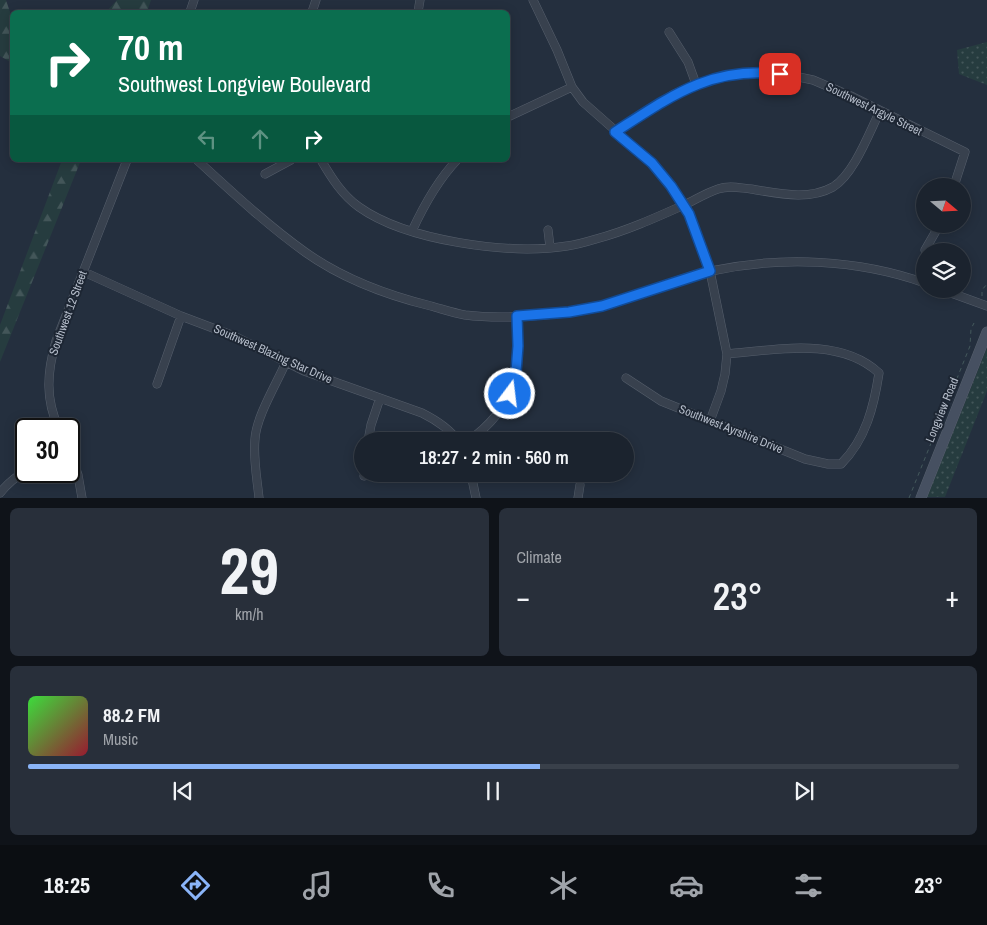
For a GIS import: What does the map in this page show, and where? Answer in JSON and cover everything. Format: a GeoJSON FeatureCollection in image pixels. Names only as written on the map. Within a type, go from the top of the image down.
{"type":"FeatureCollection","features":[{"type":"Feature","properties":{"kind":"street"},"geometry":{"type":"LineString","coordinates":[[532,0],[557,50],[572,87],[583,102],[652,163],[671,186],[689,214],[710,271],[727,354],[721,391],[710,421]]}},
{"type":"Feature","properties":{"kind":"street"},"geometry":{"type":"LineString","coordinates":[[669,32],[688,62],[696,84]]}},
{"type":"Feature","properties":{"kind":"street","name":"Southwest Argyle Street"},"geometry":{"type":"LineString","coordinates":[[615,132],[674,94],[696,84],[743,73],[794,76],[813,80],[931,137],[956,146],[965,152],[957,178]]}},
{"type":"Feature","properties":{"kind":"street"},"geometry":{"type":"LineString","coordinates":[[510,116],[572,87]]}},
{"type":"Feature","properties":{"kind":"street"},"geometry":{"type":"LineString","coordinates":[[322,162],[335,183],[358,206],[382,220],[412,231],[476,246],[520,249],[566,246],[598,239],[639,225],[726,187],[787,195],[803,195],[831,188],[840,181],[854,162],[880,111]]}},
{"type":"Feature","properties":{"kind":"street","name":"Southwest 12 Street"},"geometry":{"type":"LineString","coordinates":[[54,418],[49,399],[48,379],[50,361],[126,162]]}},
{"type":"Feature","properties":{"kind":"street"},"geometry":{"type":"LineString","coordinates":[[199,162],[253,212],[306,253],[343,276],[382,293],[464,314],[517,316],[569,312],[602,306],[710,271],[746,265],[792,261],[843,263],[916,280]]}},
{"type":"Feature","properties":{"kind":"street"},"geometry":{"type":"LineString","coordinates":[[265,174],[287,162]]}},
{"type":"Feature","properties":{"kind":"street"},"geometry":{"type":"LineString","coordinates":[[412,231],[428,197],[455,162]]}},
{"type":"Feature","properties":{"kind":"street"},"geometry":{"type":"LineString","coordinates":[[548,230],[550,247]]}},
{"type":"Feature","properties":{"kind":"street","name":"Southwest Blazing Star Drive"},"geometry":{"type":"LineString","coordinates":[[84,272],[182,316],[234,336],[304,371],[422,413],[436,420],[451,432]]}},
{"type":"Feature","properties":{"kind":"street"},"geometry":{"type":"LineString","coordinates":[[965,298],[987,306]]}},
{"type":"Feature","properties":{"kind":"street"},"geometry":{"type":"LineString","coordinates":[[157,384],[182,316]]}},
{"type":"Feature","properties":{"kind":"street"},"geometry":{"type":"LineString","coordinates":[[479,432],[494,420],[510,394],[516,372],[518,346],[517,316]]}},
{"type":"Feature","properties":{"kind":"street","name":"Longview Road"},"geometry":{"type":"LineString","coordinates":[[921,498],[987,332]]}},
{"type":"Feature","properties":{"kind":"street","name":"Southwest Ayrshire Drive"},"geometry":{"type":"LineString","coordinates":[[626,378],[661,401],[805,459],[828,464],[841,464],[852,453],[865,430],[875,400],[879,372],[869,364],[836,352],[812,348],[727,354]]}},
{"type":"Feature","properties":{"kind":"street"},"geometry":{"type":"LineString","coordinates":[[260,498],[254,459],[254,437],[261,416],[286,362]]}},
{"type":"Feature","properties":{"kind":"street"},"geometry":{"type":"LineString","coordinates":[[370,432],[380,398]]}},
{"type":"Feature","properties":{"kind":"street"},"geometry":{"type":"LineString","coordinates":[[0,493],[15,478]]}},
{"type":"Feature","properties":{"kind":"street"},"geometry":{"type":"LineString","coordinates":[[473,482],[476,498]]}},
{"type":"Feature","properties":{"kind":"street"},"geometry":{"type":"LineString","coordinates":[[79,483],[82,498]]}},
{"type":"Feature","properties":{"kind":"street"},"geometry":{"type":"LineString","coordinates":[[578,498],[580,485]]}},
{"type":"Feature","properties":{"kind":"path"},"geometry":{"type":"LineString","coordinates":[[982,298],[982,290],[987,284]]}},
{"type":"Feature","properties":{"kind":"path"},"geometry":{"type":"LineString","coordinates":[[909,498],[970,346],[971,329],[974,324]]}},
{"type":"Feature","properties":{"kind":"green space"},"geometry":{"type":"Polygon","coordinates":[[[0,0],[6,0],[10,12],[10,62],[0,56],[0,0]]]}},
{"type":"Feature","properties":{"kind":"green space"},"geometry":{"type":"Polygon","coordinates":[[[117,0],[151,0],[148,10],[108,10],[117,0]]]}},
{"type":"Feature","properties":{"kind":"green space"},"geometry":{"type":"Polygon","coordinates":[[[987,42],[987,85],[959,74],[957,50],[987,42]]]}},
{"type":"Feature","properties":{"kind":"green space"},"geometry":{"type":"Polygon","coordinates":[[[61,162],[80,162],[0,362],[0,325],[61,162]]]}},
{"type":"Feature","properties":{"kind":"green space"},"geometry":{"type":"Polygon","coordinates":[[[987,348],[987,391],[945,497],[927,497],[987,348]]]}},
{"type":"Feature","properties":{"kind":"route"},"geometry":{"type":"LineString","coordinates":[[510,394],[516,372],[518,346],[517,316],[569,312],[602,306],[710,271],[689,214],[671,186],[652,163],[615,132],[674,94],[696,84],[743,73],[780,74]]}}]}
